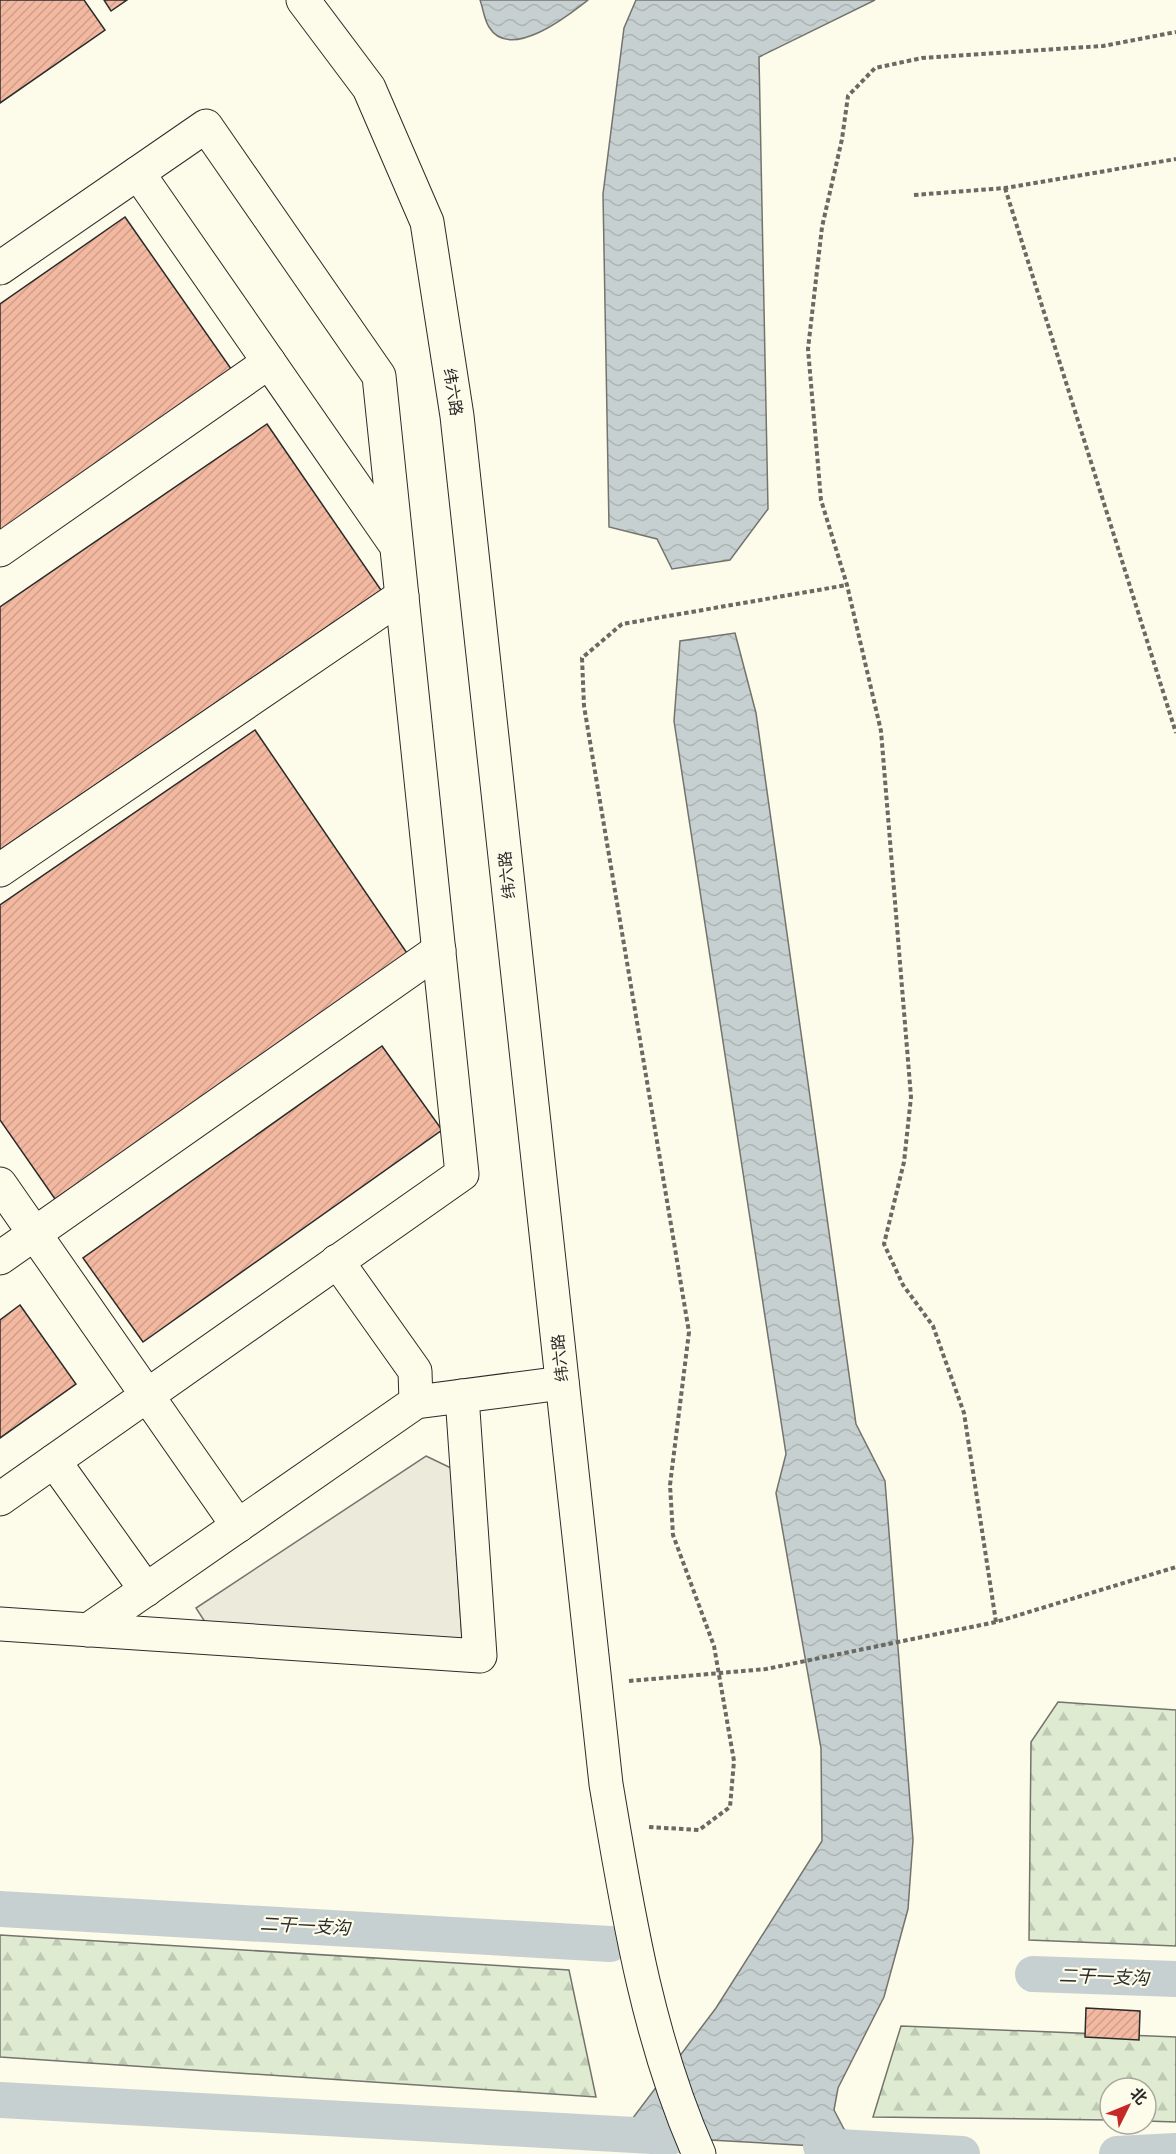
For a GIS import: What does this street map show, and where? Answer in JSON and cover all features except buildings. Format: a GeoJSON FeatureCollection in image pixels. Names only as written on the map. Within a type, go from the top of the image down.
{"type":"FeatureCollection","features":[{"type":"Feature","properties":{"kind":"street","name":"纬六路"},"geometry":{"type":"LineString","coordinates":[[303,0],[369,88],[427,222],[457,416],[609,1799],[628,1910],[659,2045],[699,2154]]}},
{"type":"Feature","properties":{"kind":"street"},"geometry":{"type":"LineString","coordinates":[[0,268],[206,126],[379,376],[462,1174],[0,1499]]}},
{"type":"Feature","properties":{"kind":"street"},"geometry":{"type":"LineString","coordinates":[[138,173],[396,545]]}},
{"type":"Feature","properties":{"kind":"street"},"geometry":{"type":"LineString","coordinates":[[0,549],[269,362]]}},
{"type":"Feature","properties":{"kind":"street"},"geometry":{"type":"LineString","coordinates":[[0,870],[402,597]]}},
{"type":"Feature","properties":{"kind":"street"},"geometry":{"type":"LineString","coordinates":[[0,1258],[439,950]]}},
{"type":"Feature","properties":{"kind":"street"},"geometry":{"type":"LineString","coordinates":[[0,1184],[238,1526]]}},
{"type":"Feature","properties":{"kind":"street"},"geometry":{"type":"LineString","coordinates":[[337,1261],[415,1371],[416,1402]]}},
{"type":"Feature","properties":{"kind":"street"},"geometry":{"type":"LineString","coordinates":[[88,1630],[416,1402],[562,1383]]}},
{"type":"Feature","properties":{"kind":"street"},"geometry":{"type":"LineString","coordinates":[[0,1624],[480,1656],[462,1396]]}},
{"type":"Feature","properties":{"kind":"street"},"geometry":{"type":"LineString","coordinates":[[54,1461],[146,1590]]}},
{"type":"Feature","properties":{"kind":"path"},"geometry":{"type":"LineString","coordinates":[[996,1622],[964,1413],[933,1326],[903,1285],[884,1244],[904,1162],[911,1096],[881,731],[847,585],[821,500],[808,349],[822,227],[842,139],[848,96],[875,68],[922,58],[1103,46],[1176,32]]}},
{"type":"Feature","properties":{"kind":"path"},"geometry":{"type":"LineString","coordinates":[[914,195],[1005,188],[1176,159]]}},
{"type":"Feature","properties":{"kind":"path"},"geometry":{"type":"LineString","coordinates":[[1005,188],[1176,734]]}},
{"type":"Feature","properties":{"kind":"path"},"geometry":{"type":"LineString","coordinates":[[609,1799],[655,1828],[699,1830],[730,1807],[734,1761],[714,1646],[673,1535],[669,1485],[689,1332],[584,706],[582,658],[622,624],[847,585]]}},
{"type":"Feature","properties":{"kind":"path"},"geometry":{"type":"LineString","coordinates":[[595,1684],[766,1669],[996,1622],[1176,1567]]}},
{"type":"Feature","properties":{"kind":"green space"},"geometry":{"type":"Polygon","coordinates":[[[1058,1702],[1176,1710],[1176,1946],[1029,1940],[1031,1742],[1058,1702]]]}},
{"type":"Feature","properties":{"kind":"green space"},"geometry":{"type":"Polygon","coordinates":[[[0,1935],[569,1970],[596,2097],[0,2057],[0,1935]]]}},
{"type":"Feature","properties":{"kind":"green space"},"geometry":{"type":"Polygon","coordinates":[[[901,2026],[1176,2037],[1176,2122],[1158,2121],[1158,2076],[1098,2076],[1098,2120],[873,2117],[901,2026]]]}},
{"type":"Feature","properties":{"kind":"shaded area"},"geometry":{"type":"Polygon","coordinates":[[[426,1456],[451,1468],[462,1639],[205,1622],[196,1608],[426,1456]]]}},
{"type":"Feature","properties":{"kind":"water"},"geometry":{"type":"Polygon","coordinates":[[[480,0],[588,0],[539,32],[525,38],[511,40],[499,37],[489,27],[480,0]]]}},
{"type":"Feature","properties":{"kind":"water"},"geometry":{"type":"Polygon","coordinates":[[[636,0],[875,0],[759,57],[768,509],[730,560],[672,569],[657,539],[609,527],[603,194],[624,28],[636,0]]]}},
{"type":"Feature","properties":{"kind":"water"},"geometry":{"type":"Polygon","coordinates":[[[735,633],[756,713],[856,1424],[885,1481],[913,1840],[908,1909],[884,1997],[838,2088],[834,2110],[844,2129],[869,2149],[620,2135],[716,2008],[822,1841],[821,1748],[776,1493],[786,1454],[674,721],[680,641],[735,633]]]}},
{"type":"Feature","properties":{"kind":"waterway","name":"二干一支沟"},"geometry":{"type":"LineString","coordinates":[[0,1909],[610,1944]]}},
{"type":"Feature","properties":{"kind":"waterway","name":"二干一支沟"},"geometry":{"type":"LineString","coordinates":[[1033,1974],[1176,1979]]}},
{"type":"Feature","properties":{"kind":"waterway"},"geometry":{"type":"LineString","coordinates":[[0,2100],[670,2137]]}},
{"type":"Feature","properties":{"kind":"waterway"},"geometry":{"type":"LineString","coordinates":[[821,2146],[962,2154]]}},
{"type":"Feature","properties":{"kind":"waterway"},"geometry":{"type":"LineString","coordinates":[[1117,2154],[1176,2151]]}}]}
